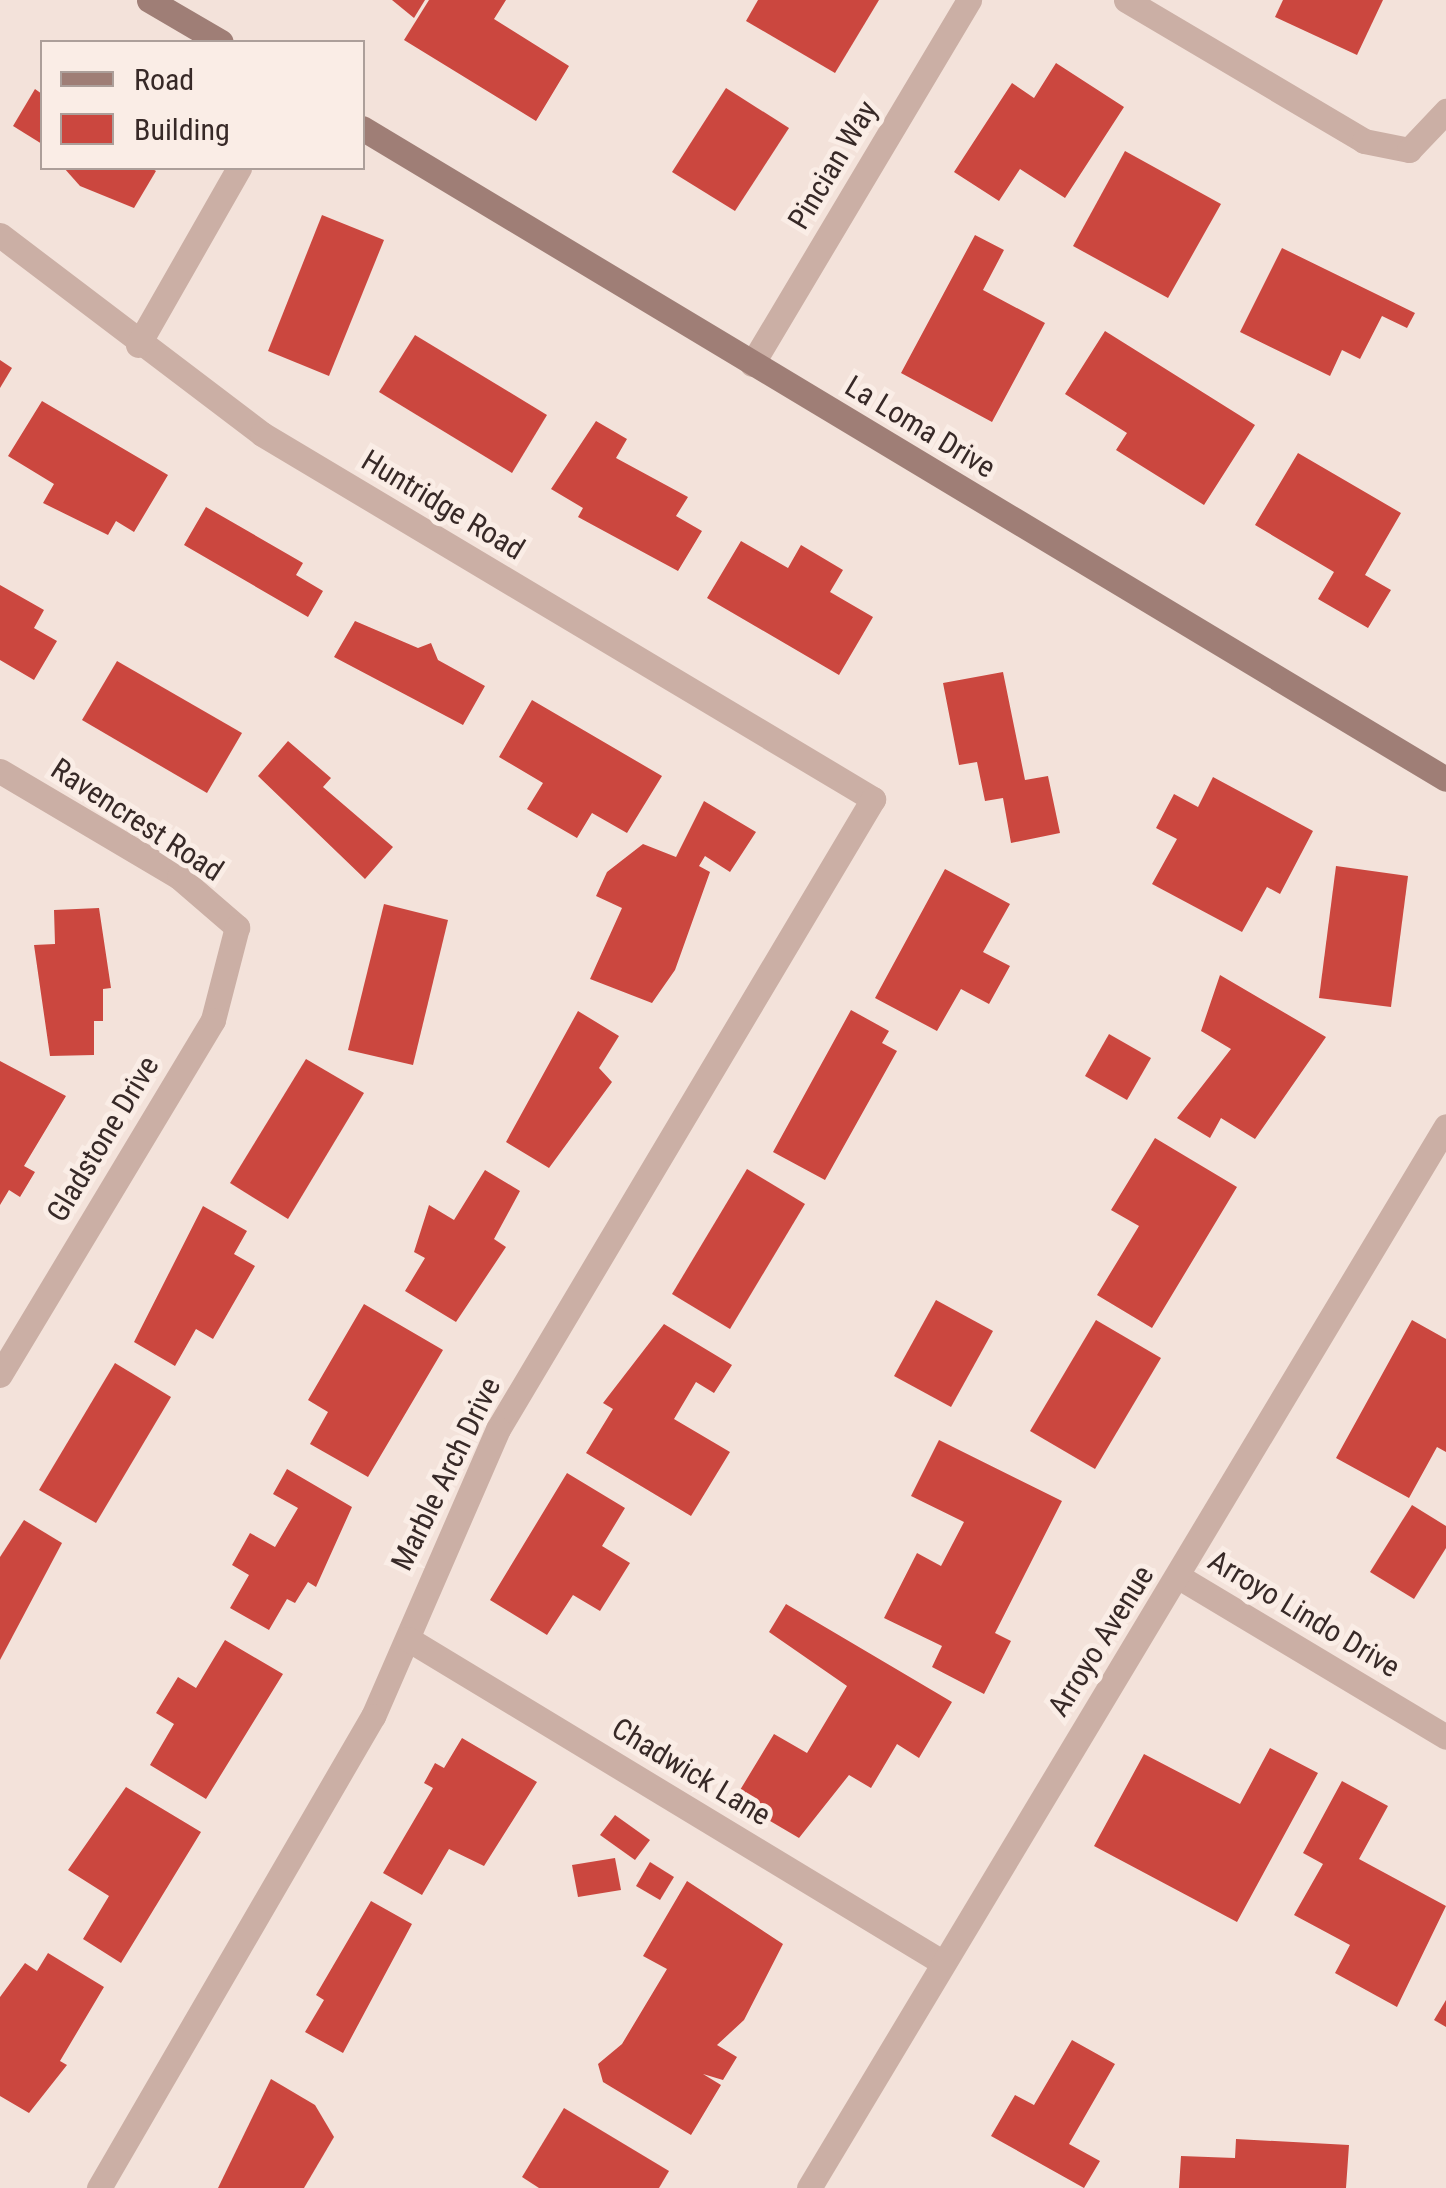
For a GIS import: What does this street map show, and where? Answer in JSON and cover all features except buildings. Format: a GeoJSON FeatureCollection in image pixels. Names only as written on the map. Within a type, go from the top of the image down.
{"type":"FeatureCollection","features":[{"type":"Feature","properties":{"kind":"main road"},"geometry":{"type":"LineString","coordinates":[[149,0],[218,40]]}},
{"type":"Feature","properties":{"kind":"main road","name":"La Loma Drive"},"geometry":{"type":"LineString","coordinates":[[365,130],[1446,779]]}},
{"type":"Feature","properties":{"kind":"street","name":"Pincian Way"},"geometry":{"type":"LineString","coordinates":[[752,364],[969,0]]}},
{"type":"Feature","properties":{"kind":"street"},"geometry":{"type":"LineString","coordinates":[[1126,0],[1364,140],[1410,150],[1446,112]]}},
{"type":"Feature","properties":{"kind":"street"},"geometry":{"type":"LineString","coordinates":[[138,345],[237,170]]}},
{"type":"Feature","properties":{"kind":"street","name":"Huntridge Road"},"geometry":{"type":"LineString","coordinates":[[0,236],[138,345],[262,434],[873,799]]}},
{"type":"Feature","properties":{"kind":"street","name":"Ravencrest Road"},"geometry":{"type":"LineString","coordinates":[[0,771],[179,877],[237,927]]}},
{"type":"Feature","properties":{"kind":"street","name":"Marble Arch Drive"},"geometry":{"type":"LineString","coordinates":[[100,2188],[329,1796],[408,1639],[498,1429],[873,799]]}},
{"type":"Feature","properties":{"kind":"street","name":"Gladstone Drive"},"geometry":{"type":"LineString","coordinates":[[0,1375],[213,1020],[237,927]]}},
{"type":"Feature","properties":{"kind":"street","name":"Arroyo Avenue"},"geometry":{"type":"LineString","coordinates":[[809,2188],[940,1961],[1179,1578],[1446,1126]]}},
{"type":"Feature","properties":{"kind":"street","name":"Arroyo Lindo Drive"},"geometry":{"type":"LineString","coordinates":[[1179,1578],[1446,1737]]}},
{"type":"Feature","properties":{"kind":"street","name":"Chadwick Lane"},"geometry":{"type":"LineString","coordinates":[[408,1639],[940,1961]]}}]}
